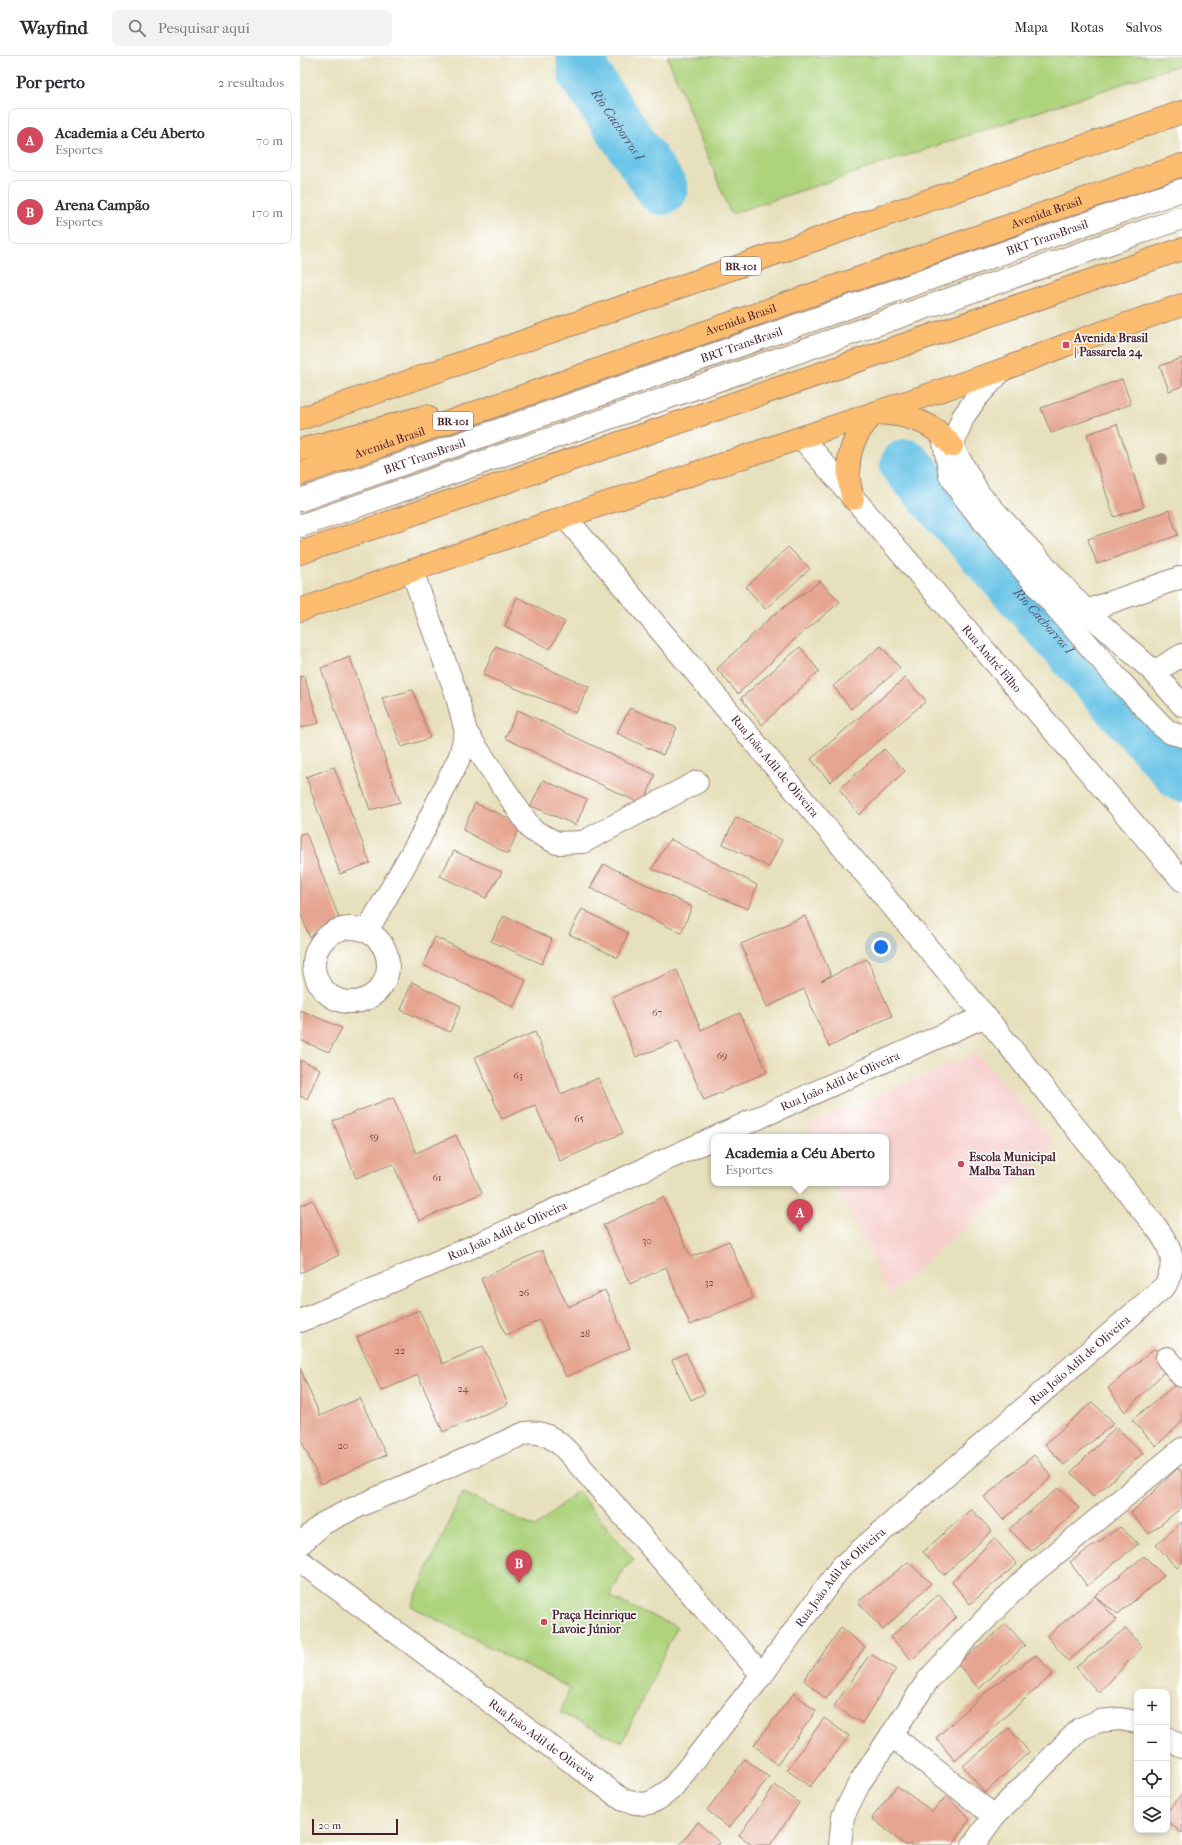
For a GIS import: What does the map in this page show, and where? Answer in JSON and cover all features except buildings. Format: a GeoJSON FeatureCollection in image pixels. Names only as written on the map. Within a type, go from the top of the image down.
{"type":"FeatureCollection","features":[{"type":"Feature","properties":{"kind":"highway","name":"BR-101"},"geometry":{"type":"LineString","coordinates":[[300,419],[1182,112]]}},
{"type":"Feature","properties":{"kind":"highway","name":"Avenida Brasil"},"geometry":{"type":"LineString","coordinates":[[300,474],[1182,165]]}},
{"type":"Feature","properties":{"kind":"highway"},"geometry":{"type":"LineString","coordinates":[[300,553],[1182,250]]}},
{"type":"Feature","properties":{"kind":"highway"},"geometry":{"type":"LineString","coordinates":[[300,610],[565,517],[1002,370],[1066,345],[1182,305]]}},
{"type":"Feature","properties":{"kind":"highway"},"geometry":{"type":"LineString","coordinates":[[300,450],[605,368]]}},
{"type":"Feature","properties":{"kind":"highway"},"geometry":{"type":"LineString","coordinates":[[853,499],[848,483],[848,466],[851,449],[863,424],[875,413],[897,414],[913,418],[928,425],[947,441]]}},
{"type":"Feature","properties":{"kind":"street","name":"BRT TransBrasil"},"geometry":{"type":"LineString","coordinates":[[300,500],[1182,190]]}},
{"type":"Feature","properties":{"kind":"street","name":"BRT TransBrasil"},"geometry":{"type":"LineString","coordinates":[[300,526],[1182,218]]}},
{"type":"Feature","properties":{"kind":"street"},"geometry":{"type":"LineString","coordinates":[[1002,370],[977,397],[947,441],[950,475],[961,493],[1002,545],[1118,679],[1163,727],[1182,736]]}},
{"type":"Feature","properties":{"kind":"street","name":"Rua André Filho"},"geometry":{"type":"LineString","coordinates":[[802,438],[1182,880]]}},
{"type":"Feature","properties":{"kind":"street"},"geometry":{"type":"LineString","coordinates":[[947,441],[979,494],[1086,611],[1154,672],[1182,706]]}},
{"type":"Feature","properties":{"kind":"street","name":"Rua João Adil de Oliveira"},"geometry":{"type":"LineString","coordinates":[[300,1561],[623,1800],[638,1805],[651,1803],[662,1797],[672,1788],[762,1675],[841,1567],[1165,1286],[1171,1276],[1172,1253],[1165,1240],[985,1016],[565,517]]}},
{"type":"Feature","properties":{"kind":"street"},"geometry":{"type":"LineString","coordinates":[[412,571],[456,693],[466,732],[532,830],[557,843],[583,842],[697,782]]}},
{"type":"Feature","properties":{"kind":"street"},"geometry":{"type":"LineString","coordinates":[[1086,611],[1182,577]]}},
{"type":"Feature","properties":{"kind":"street"},"geometry":{"type":"LineString","coordinates":[[1154,672],[1182,655]]}},
{"type":"Feature","properties":{"kind":"street"},"geometry":{"type":"LineString","coordinates":[[367,931],[419,840],[457,763],[466,732]]}},
{"type":"Feature","properties":{"kind":"street","name":"Rua João Adil de Oliveira"},"geometry":{"type":"LineString","coordinates":[[724,1134],[985,1016]]}},
{"type":"Feature","properties":{"kind":"street","name":"Rua João Adil de Oliveira"},"geometry":{"type":"LineString","coordinates":[[300,1321],[474,1246],[711,1140]]}},
{"type":"Feature","properties":{"kind":"street"},"geometry":{"type":"LineString","coordinates":[[1167,1358],[1182,1376]]}},
{"type":"Feature","properties":{"kind":"street"},"geometry":{"type":"LineString","coordinates":[[300,1544],[324,1523],[350,1510],[525,1433],[532,1432],[545,1435],[557,1441],[568,1452],[762,1675]]}},
{"type":"Feature","properties":{"kind":"street"},"geometry":{"type":"LineString","coordinates":[[840,1845],[843,1816],[860,1782],[928,1680],[1022,1582],[1182,1449]]}},
{"type":"Feature","properties":{"kind":"street"},"geometry":{"type":"LineString","coordinates":[[974,1845],[994,1816],[1080,1729],[1099,1721],[1120,1719],[1134,1721]]}},
{"type":"Feature","properties":{"kind":"street"},"geometry":{"type":"LineString","coordinates":[[891,1735],[994,1816]]}},
{"type":"Feature","properties":{"kind":"street"},"geometry":{"type":"LineString","coordinates":[[1170,1740],[1182,1747]]}},
{"type":"Feature","properties":{"kind":"shaded area","name":"Escola Municipal Malba Tahan"},"geometry":{"type":"Polygon","coordinates":[[[977,1053],[1057,1144],[889,1295],[836,1186],[889,1186],[889,1134],[812,1134],[808,1125],[977,1053]]]}},
{"type":"Feature","properties":{"kind":"green space"},"geometry":{"type":"Polygon","coordinates":[[[667,56],[1182,56],[1182,64],[731,214],[667,56]]]}},
{"type":"Feature","properties":{"kind":"green space"},"geometry":{"type":"Polygon","coordinates":[[[577,1491],[634,1560],[624,1569],[610,1597],[677,1627],[622,1742],[560,1713],[570,1688],[411,1606],[462,1493],[535,1527],[577,1491]]]}},
{"type":"Feature","properties":{"kind":"waterway","name":"Rio Cachorros I"},"geometry":{"type":"LineString","coordinates":[[582,56],[584,74],[662,189]]}},
{"type":"Feature","properties":{"kind":"waterway","name":"Rio Cachorros I"},"geometry":{"type":"LineString","coordinates":[[906,465],[1182,776]]}},
{"type":"Feature","properties":{"kind":"place","name":"Avenida Brasil | Passarela 24"},"geometry":{"type":"Point","coordinates":[1066,345]}},
{"type":"Feature","properties":{"kind":"place","name":"Escola Municipal Malba Tahan"},"geometry":{"type":"Point","coordinates":[961,1164]}},
{"type":"Feature","properties":{"kind":"place","name":"Academia a Céu Aberto"},"geometry":{"type":"Point","coordinates":[800,1232]}},
{"type":"Feature","properties":{"kind":"place","name":"Arena Campão"},"geometry":{"type":"Point","coordinates":[519,1583]}},
{"type":"Feature","properties":{"kind":"place","name":"Praça Heinrique Lavoie Júnior"},"geometry":{"type":"Point","coordinates":[544,1622]}}]}
